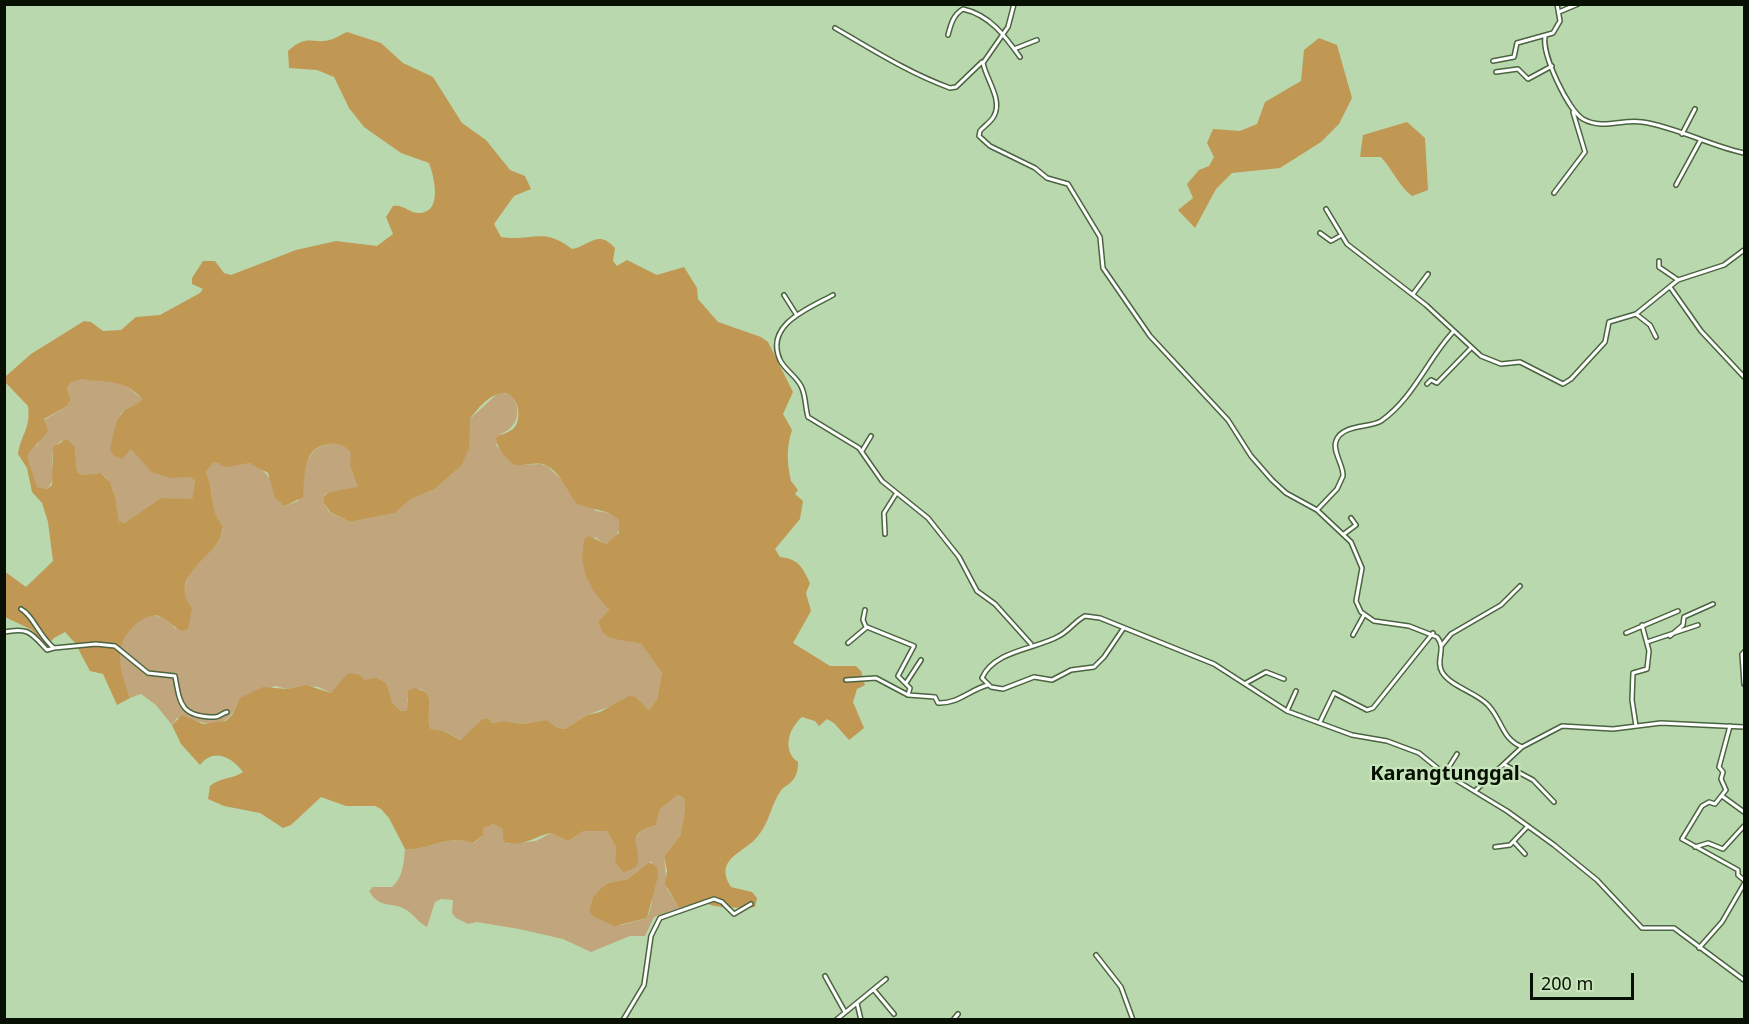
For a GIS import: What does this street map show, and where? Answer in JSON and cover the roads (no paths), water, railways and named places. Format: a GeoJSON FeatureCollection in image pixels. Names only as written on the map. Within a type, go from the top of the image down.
{"type":"FeatureCollection","features":[{"type":"Feature","properties":{"kind":"street"},"geometry":{"type":"LineString","coordinates":[[836,28],[879,52],[897,66],[950,88],[956,87],[984,61],[1010,24],[1014,4]]}},
{"type":"Feature","properties":{"kind":"street"},"geometry":{"type":"LineString","coordinates":[[1493,61],[1514,57],[1517,43],[1545,37],[1557,29],[1560,21],[1557,4]]}},
{"type":"Feature","properties":{"kind":"street"},"geometry":{"type":"LineString","coordinates":[[1559,12],[1578,4]]}},
{"type":"Feature","properties":{"kind":"street"},"geometry":{"type":"LineString","coordinates":[[948,35],[952,20],[963,9],[989,20],[1020,57]]}},
{"type":"Feature","properties":{"kind":"street"},"geometry":{"type":"LineString","coordinates":[[1545,37],[1544,45],[1573,111],[1585,152],[1554,193]]}},
{"type":"Feature","properties":{"kind":"street"},"geometry":{"type":"LineString","coordinates":[[1014,49],[1037,40]]}},
{"type":"Feature","properties":{"kind":"street"},"geometry":{"type":"LineString","coordinates":[[984,61],[996,108],[993,118],[980,130],[980,136],[990,146],[1035,168],[1047,178],[1068,184],[1100,237],[1103,268],[1150,336],[1228,420],[1251,456],[1272,480],[1286,493],[1317,510],[1344,534],[1362,564],[1362,576],[1356,601],[1364,615],[1374,621],[1408,626],[1433,633],[1442,645]]}},
{"type":"Feature","properties":{"kind":"street"},"geometry":{"type":"LineString","coordinates":[[1496,72],[1518,69],[1526,79],[1552,66]]}},
{"type":"Feature","properties":{"kind":"street"},"geometry":{"type":"LineString","coordinates":[[1682,134],[1695,109]]}},
{"type":"Feature","properties":{"kind":"street"},"geometry":{"type":"LineString","coordinates":[[1573,111],[1597,124],[1640,122],[1744,152]]}},
{"type":"Feature","properties":{"kind":"street"},"geometry":{"type":"LineString","coordinates":[[1676,185],[1700,141]]}},
{"type":"Feature","properties":{"kind":"street"},"geometry":{"type":"LineString","coordinates":[[1326,209],[1340,236],[1356,252],[1413,294],[1472,348],[1492,361],[1507,364],[1520,362],[1566,383],[1605,342],[1608,322],[1636,314],[1678,280],[1727,264],[1744,250]]}},
{"type":"Feature","properties":{"kind":"street"},"geometry":{"type":"LineString","coordinates":[[1320,233],[1332,241],[1340,236]]}},
{"type":"Feature","properties":{"kind":"street"},"geometry":{"type":"LineString","coordinates":[[1659,261],[1659,267],[1678,280]]}},
{"type":"Feature","properties":{"kind":"street"},"geometry":{"type":"LineString","coordinates":[[1413,294],[1428,274]]}},
{"type":"Feature","properties":{"kind":"street"},"geometry":{"type":"LineString","coordinates":[[1671,287],[1701,331],[1744,378]]}},
{"type":"Feature","properties":{"kind":"street"},"geometry":{"type":"LineString","coordinates":[[784,294],[796,314]]}},
{"type":"Feature","properties":{"kind":"street"},"geometry":{"type":"LineString","coordinates":[[833,296],[796,314],[780,334],[777,349],[780,360],[802,388],[809,419],[834,431],[862,451],[879,477],[896,494],[928,518],[959,557],[977,591],[995,604],[1032,645]]}},
{"type":"Feature","properties":{"kind":"street"},"geometry":{"type":"LineString","coordinates":[[1636,314],[1650,325],[1656,337]]}},
{"type":"Feature","properties":{"kind":"street"},"geometry":{"type":"LineString","coordinates":[[1317,510],[1337,489],[1343,476],[1335,443],[1338,438],[1362,425],[1378,423],[1398,407],[1418,382],[1434,353],[1453,332]]}},
{"type":"Feature","properties":{"kind":"street"},"geometry":{"type":"LineString","coordinates":[[1427,384],[1430,380],[1437,383],[1472,348]]}},
{"type":"Feature","properties":{"kind":"street"},"geometry":{"type":"LineString","coordinates":[[862,451],[871,436]]}},
{"type":"Feature","properties":{"kind":"street"},"geometry":{"type":"LineString","coordinates":[[885,534],[884,513],[896,494]]}},
{"type":"Feature","properties":{"kind":"street"},"geometry":{"type":"LineString","coordinates":[[1344,534],[1356,525],[1351,518]]}},
{"type":"Feature","properties":{"kind":"street"},"geometry":{"type":"LineString","coordinates":[[1520,586],[1498,608],[1459,629],[1442,645],[1440,664],[1443,674],[1487,704],[1498,717],[1509,740],[1522,747]]}},
{"type":"Feature","properties":{"kind":"street"},"geometry":{"type":"LineString","coordinates":[[1670,636],[1683,625],[1683,617],[1713,604]]}},
{"type":"Feature","properties":{"kind":"street"},"geometry":{"type":"LineString","coordinates":[[21,609],[29,615],[43,639],[54,648]]}},
{"type":"Feature","properties":{"kind":"street"},"geometry":{"type":"LineString","coordinates":[[865,610],[863,620],[866,627],[914,646],[898,676],[910,688],[908,695]]}},
{"type":"Feature","properties":{"kind":"street"},"geometry":{"type":"LineString","coordinates":[[1626,633],[1678,612]]}},
{"type":"Feature","properties":{"kind":"street"},"geometry":{"type":"LineString","coordinates":[[1353,635],[1364,615]]}},
{"type":"Feature","properties":{"kind":"street"},"geometry":{"type":"LineString","coordinates":[[1123,629],[1104,657],[1094,666],[1071,670],[1052,680],[1034,676],[1006,688],[995,689],[982,678],[987,671],[1004,658],[1059,636],[1085,616],[1100,618],[1198,657],[1287,711],[1359,737],[1410,748],[1444,773],[1528,826],[1597,880],[1640,926],[1646,929],[1674,928],[1744,980]]}},
{"type":"Feature","properties":{"kind":"street"},"geometry":{"type":"LineString","coordinates":[[1636,726],[1632,700],[1633,673],[1647,669],[1650,656],[1642,625]]}},
{"type":"Feature","properties":{"kind":"street"},"geometry":{"type":"LineString","coordinates":[[1647,642],[1698,625]]}},
{"type":"Feature","properties":{"kind":"street"},"geometry":{"type":"LineString","coordinates":[[848,643],[866,627]]}},
{"type":"Feature","properties":{"kind":"street"},"geometry":{"type":"LineString","coordinates":[[4,632],[21,629],[32,633],[47,650],[96,644],[115,646],[148,673],[175,676],[177,698],[190,712],[217,717],[228,712]]}},
{"type":"Feature","properties":{"kind":"street"},"geometry":{"type":"LineString","coordinates":[[1320,722],[1334,693],[1367,710],[1373,708],[1433,633]]}},
{"type":"Feature","properties":{"kind":"street"},"geometry":{"type":"LineString","coordinates":[[1744,652],[1742,654],[1744,684]]}},
{"type":"Feature","properties":{"kind":"street"},"geometry":{"type":"LineString","coordinates":[[906,683],[921,660]]}},
{"type":"Feature","properties":{"kind":"street"},"geometry":{"type":"LineString","coordinates":[[1244,684],[1266,672],[1284,679]]}},
{"type":"Feature","properties":{"kind":"street"},"geometry":{"type":"LineString","coordinates":[[846,680],[876,678],[908,695],[935,697],[938,703],[955,702],[988,685]]}},
{"type":"Feature","properties":{"kind":"street"},"geometry":{"type":"LineString","coordinates":[[1287,711],[1296,691]]}},
{"type":"Feature","properties":{"kind":"street"},"geometry":{"type":"LineString","coordinates":[[1475,791],[1522,747],[1565,726],[1600,729],[1661,723],[1744,727]]}},
{"type":"Feature","properties":{"kind":"street"},"geometry":{"type":"LineString","coordinates":[[1699,948],[1722,922],[1744,882],[1738,875],[1738,870],[1682,838],[1702,806],[1706,807],[1709,802],[1715,804],[1726,790],[1721,779],[1723,772],[1719,767],[1730,726]]}},
{"type":"Feature","properties":{"kind":"street"},"geometry":{"type":"LineString","coordinates":[[1444,773],[1457,754]]}},
{"type":"Feature","properties":{"kind":"street"},"geometry":{"type":"LineString","coordinates":[[1505,765],[1539,784],[1554,802]]}},
{"type":"Feature","properties":{"kind":"street"},"geometry":{"type":"LineString","coordinates":[[1722,796],[1744,812]]}},
{"type":"Feature","properties":{"kind":"street"},"geometry":{"type":"LineString","coordinates":[[1495,847],[1507,846],[1514,842],[1528,826]]}},
{"type":"Feature","properties":{"kind":"street"},"geometry":{"type":"LineString","coordinates":[[1695,847],[1708,843],[1723,849],[1744,826]]}},
{"type":"Feature","properties":{"kind":"street"},"geometry":{"type":"LineString","coordinates":[[1514,842],[1525,854]]}},
{"type":"Feature","properties":{"kind":"street"},"geometry":{"type":"LineString","coordinates":[[623,1020],[645,982],[651,936],[660,918],[714,899],[722,902],[734,914],[751,904]]}},
{"type":"Feature","properties":{"kind":"street"},"geometry":{"type":"LineString","coordinates":[[1096,955],[1121,987],[1133,1020]]}},
{"type":"Feature","properties":{"kind":"street"},"geometry":{"type":"LineString","coordinates":[[825,976],[845,1012]]}},
{"type":"Feature","properties":{"kind":"street"},"geometry":{"type":"LineString","coordinates":[[836,1020],[886,979]]}},
{"type":"Feature","properties":{"kind":"street"},"geometry":{"type":"LineString","coordinates":[[874,990],[894,1014]]}},
{"type":"Feature","properties":{"kind":"street"},"geometry":{"type":"LineString","coordinates":[[857,1003],[861,1020]]}},
{"type":"Feature","properties":{"kind":"street"},"geometry":{"type":"LineString","coordinates":[[953,1020],[957,1014]]}},
{"type":"Feature","properties":{"kind":"district","name":"Karangtunggal"},"geometry":{"type":"Point","coordinates":[1445,774]}}]}
